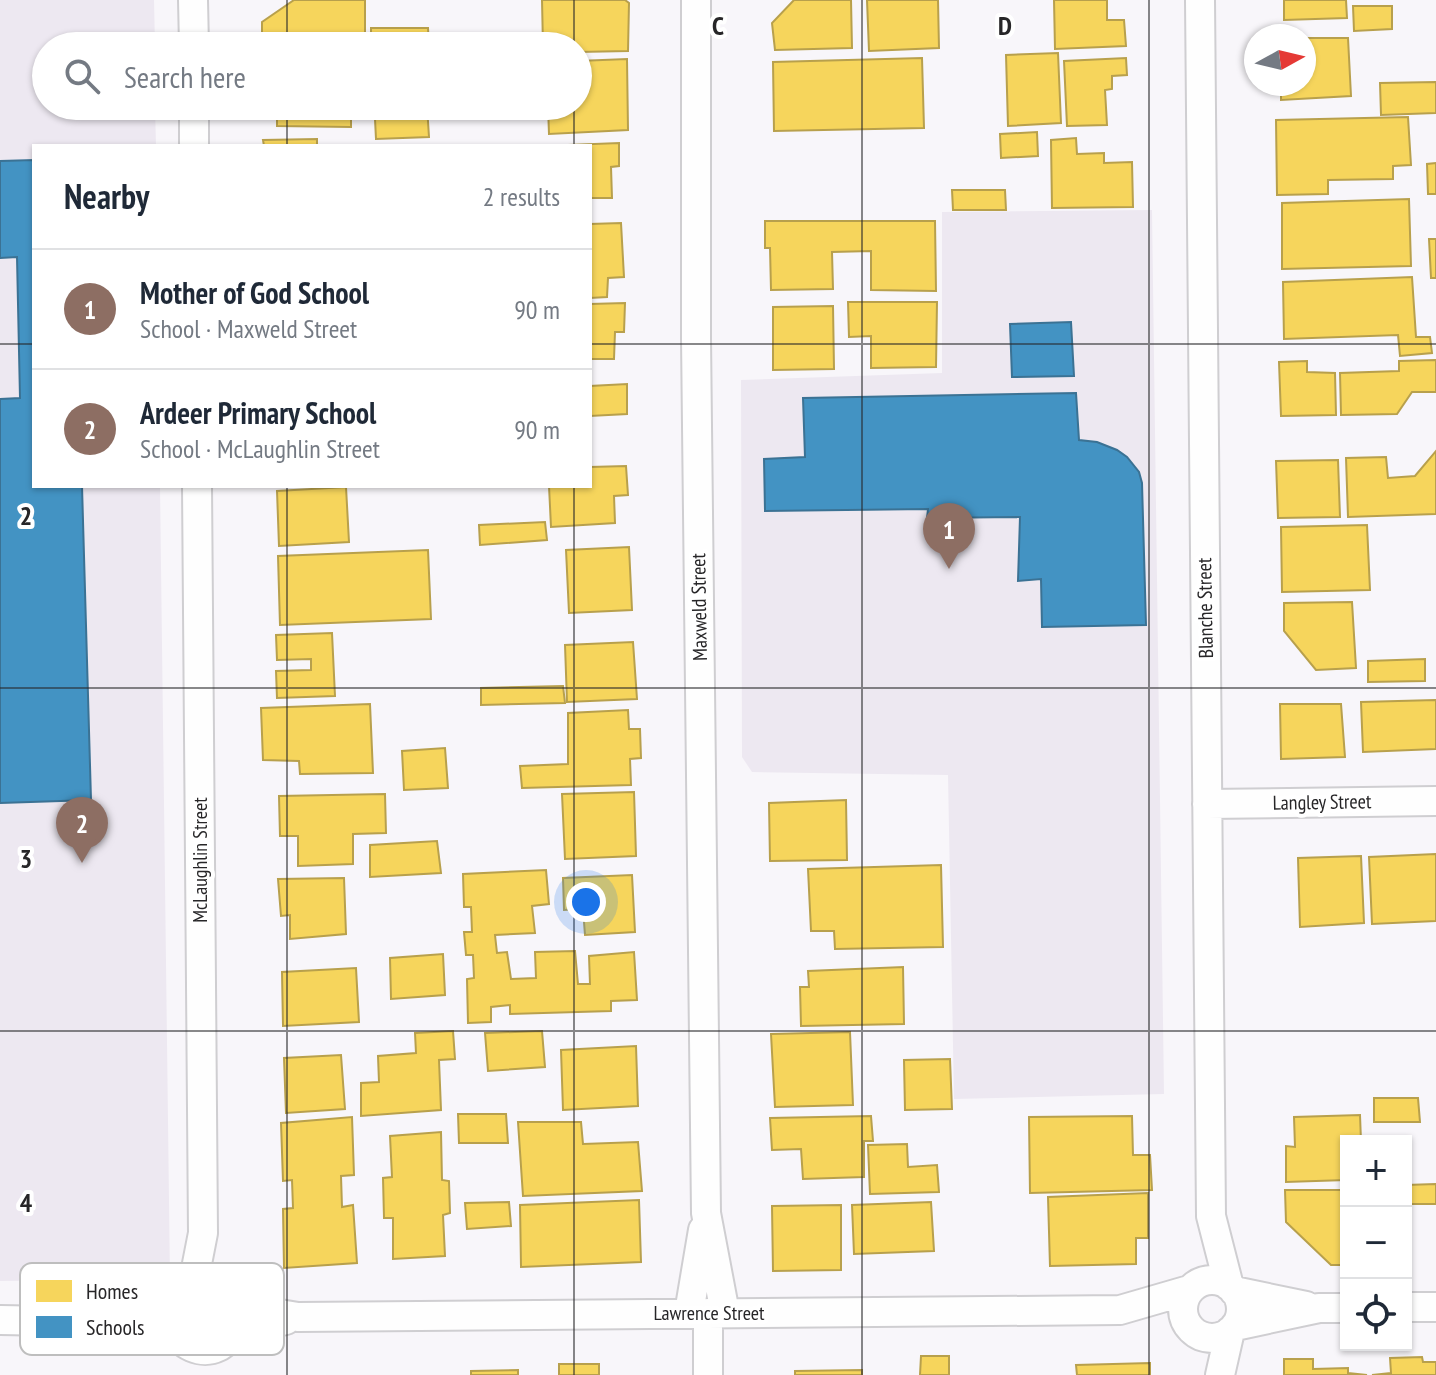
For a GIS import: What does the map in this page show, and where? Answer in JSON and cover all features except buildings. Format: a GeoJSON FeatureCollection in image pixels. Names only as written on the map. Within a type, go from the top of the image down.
{"type":"FeatureCollection","features":[{"type":"Feature","properties":{"kind":"street"},"geometry":{"type":"LineString","coordinates":[[193,0],[194,32]]}},
{"type":"Feature","properties":{"kind":"street","name":"Maxweld Street"},"geometry":{"type":"LineString","coordinates":[[696,0],[696,338],[708,1375]]}},
{"type":"Feature","properties":{"kind":"street","name":"Blanche Street"},"geometry":{"type":"LineString","coordinates":[[1192,1288],[1211,1216],[1200,0]]}},
{"type":"Feature","properties":{"kind":"street"},"geometry":{"type":"LineString","coordinates":[[194,120],[194,144]]}},
{"type":"Feature","properties":{"kind":"street","name":"McLaughlin Street"},"geometry":{"type":"LineString","coordinates":[[197,488],[203,1233],[197,1263]]}},
{"type":"Feature","properties":{"kind":"street","name":"Langley Street"},"geometry":{"type":"LineString","coordinates":[[1207,804],[1436,801]]}},
{"type":"Feature","properties":{"kind":"street","name":"Blanche Street"},"geometry":{"type":"LineString","coordinates":[[1211,1216],[1232,1288]]}},
{"type":"Feature","properties":{"kind":"street","name":"McLaughlin Street"},"geometry":{"type":"LineString","coordinates":[[203,1233],[213,1263]]}},
{"type":"Feature","properties":{"kind":"street"},"geometry":{"type":"LineString","coordinates":[[1205,1375],[1192,1330],[1183,1313],[1185,1297],[1192,1288],[1212,1280],[1232,1288],[1332,1308]]}},
{"type":"Feature","properties":{"kind":"street","name":"Lawrence Street"},"geometry":{"type":"LineString","coordinates":[[1120,1310],[1192,1288]]}},
{"type":"Feature","properties":{"kind":"street"},"geometry":{"type":"LineString","coordinates":[[1220,1375],[1240,1308],[1232,1288]]}},
{"type":"Feature","properties":{"kind":"street"},"geometry":{"type":"LineString","coordinates":[[1412,1307],[1436,1307]]}},
{"type":"Feature","properties":{"kind":"street"},"geometry":{"type":"LineString","coordinates":[[1192,1330],[1213,1338],[1233,1329],[1332,1308]]}},
{"type":"Feature","properties":{"kind":"street","name":"Lawrence Street"},"geometry":{"type":"LineString","coordinates":[[284,1315],[1120,1310],[1192,1330]]}},
{"type":"Feature","properties":{"kind":"street","name":"Lawrence Street"},"geometry":{"type":"LineString","coordinates":[[284,1320],[298,1317]]}},
{"type":"Feature","properties":{"kind":"street"},"geometry":{"type":"LineString","coordinates":[[0,1320],[20,1320]]}},
{"type":"Feature","properties":{"kind":"street"},"geometry":{"type":"LineString","coordinates":[[188,1355],[197,1375]]}},
{"type":"Feature","properties":{"kind":"street"},"geometry":{"type":"LineString","coordinates":[[209,1375],[218,1355]]}},
{"type":"Feature","properties":{"kind":"shaded area"},"geometry":{"type":"Polygon","coordinates":[[[0,0],[154,0],[155,32],[32,32],[32,120],[155,120],[156,144],[32,144],[32,488],[160,488],[170,1263],[20,1263],[20,1281],[0,1281],[0,0]]]}},
{"type":"Feature","properties":{"kind":"shaded area"},"geometry":{"type":"Polygon","coordinates":[[[1152,210],[1164,1094],[954,1099],[948,775],[752,772],[742,757],[741,380],[942,373],[942,212],[1152,210]]]}},
{"type":"Feature","properties":{"kind":"place","name":"Mother of God School"},"geometry":{"type":"Point","coordinates":[949,569]}},
{"type":"Feature","properties":{"kind":"place","name":"Ardeer Primary School"},"geometry":{"type":"Point","coordinates":[82,863]}}]}
